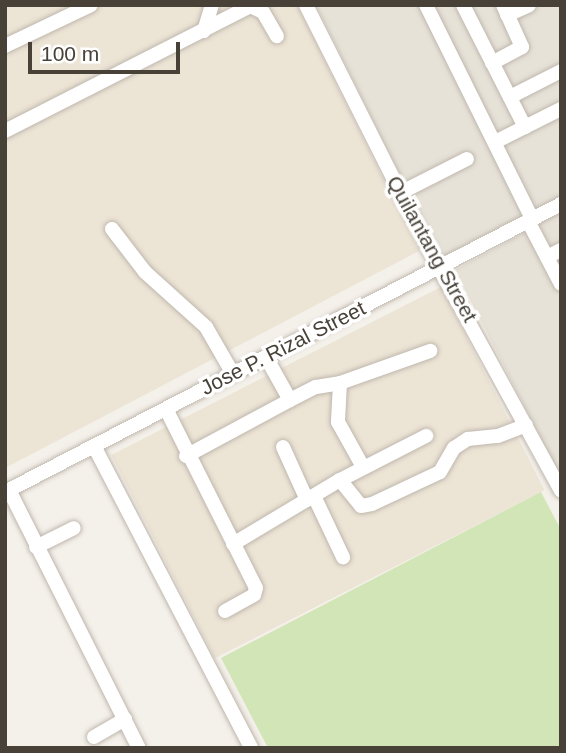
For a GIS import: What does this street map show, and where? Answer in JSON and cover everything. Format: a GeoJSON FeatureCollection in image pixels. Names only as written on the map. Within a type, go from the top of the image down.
{"type":"FeatureCollection","features":[{"type":"Feature","properties":{"kind":"street"},"geometry":{"type":"LineString","coordinates":[[5,46],[91,5]]}},
{"type":"Feature","properties":{"kind":"street"},"geometry":{"type":"LineString","coordinates":[[204,31],[212,5]]}},
{"type":"Feature","properties":{"kind":"street"},"geometry":{"type":"LineString","coordinates":[[5,131],[250,5],[263,12],[277,37]]}},
{"type":"Feature","properties":{"kind":"street","name":"Quilantang Street"},"geometry":{"type":"LineString","coordinates":[[306,5],[400,193],[442,266],[561,491]]}},
{"type":"Feature","properties":{"kind":"street"},"geometry":{"type":"LineString","coordinates":[[426,5],[495,142],[530,220],[554,254],[561,284]]}},
{"type":"Feature","properties":{"kind":"street"},"geometry":{"type":"LineString","coordinates":[[463,5],[525,127]]}},
{"type":"Feature","properties":{"kind":"street"},"geometry":{"type":"LineString","coordinates":[[492,63],[523,47],[505,10],[528,5]]}},
{"type":"Feature","properties":{"kind":"street"},"geometry":{"type":"LineString","coordinates":[[510,97],[561,71]]}},
{"type":"Feature","properties":{"kind":"street"},"geometry":{"type":"LineString","coordinates":[[495,142],[561,109]]}},
{"type":"Feature","properties":{"kind":"street"},"geometry":{"type":"LineString","coordinates":[[400,193],[467,159]]}},
{"type":"Feature","properties":{"kind":"street","name":"Jose P. Rizal Street"},"geometry":{"type":"LineString","coordinates":[[7,491],[561,204]]}},
{"type":"Feature","properties":{"kind":"street"},"geometry":{"type":"LineString","coordinates":[[112,229],[145,272],[206,327],[233,374]]}},
{"type":"Feature","properties":{"kind":"street"},"geometry":{"type":"LineString","coordinates":[[186,456],[316,387],[340,383],[430,351]]}},
{"type":"Feature","properties":{"kind":"street"},"geometry":{"type":"LineString","coordinates":[[266,357],[290,400]]}},
{"type":"Feature","properties":{"kind":"street"},"geometry":{"type":"LineString","coordinates":[[340,383],[338,422],[363,467]]}},
{"type":"Feature","properties":{"kind":"street"},"geometry":{"type":"LineString","coordinates":[[166,409],[186,456],[256,592],[225,611]]}},
{"type":"Feature","properties":{"kind":"street"},"geometry":{"type":"LineString","coordinates":[[340,480],[361,506],[372,504],[440,472],[454,448],[468,439],[505,434],[526,425]]}},
{"type":"Feature","properties":{"kind":"street"},"geometry":{"type":"LineString","coordinates":[[233,544],[363,467],[426,436]]}},
{"type":"Feature","properties":{"kind":"street"},"geometry":{"type":"LineString","coordinates":[[94,446],[251,748]]}},
{"type":"Feature","properties":{"kind":"street"},"geometry":{"type":"LineString","coordinates":[[283,447],[343,557]]}},
{"type":"Feature","properties":{"kind":"street"},"geometry":{"type":"LineString","coordinates":[[7,491],[139,748]]}},
{"type":"Feature","properties":{"kind":"street"},"geometry":{"type":"LineString","coordinates":[[36,547],[74,528]]}},
{"type":"Feature","properties":{"kind":"street"},"geometry":{"type":"LineString","coordinates":[[94,737],[125,719]]}},
{"type":"Feature","properties":{"kind":"shaded area"},"geometry":{"type":"Polygon","coordinates":[[[5,5],[297,5],[419,251],[5,468],[5,5]]]}},
{"type":"Feature","properties":{"kind":"shaded area"},"geometry":{"type":"Polygon","coordinates":[[[316,5],[561,5],[561,196],[441,258],[316,5]]]}},
{"type":"Feature","properties":{"kind":"shaded area"},"geometry":{"type":"Polygon","coordinates":[[[561,212],[561,269],[538,224],[561,212]]]}},
{"type":"Feature","properties":{"kind":"shaded area"},"geometry":{"type":"Polygon","coordinates":[[[530,230],[561,292],[561,478],[455,270],[530,230]]]}},
{"type":"Feature","properties":{"kind":"shaded area"},"geometry":{"type":"Polygon","coordinates":[[[441,287],[545,490],[215,658],[111,455],[441,287]]]}},
{"type":"Feature","properties":{"kind":"green space"},"geometry":{"type":"Polygon","coordinates":[[[541,492],[561,530],[561,748],[268,748],[221,658],[541,492]]]}}]}
